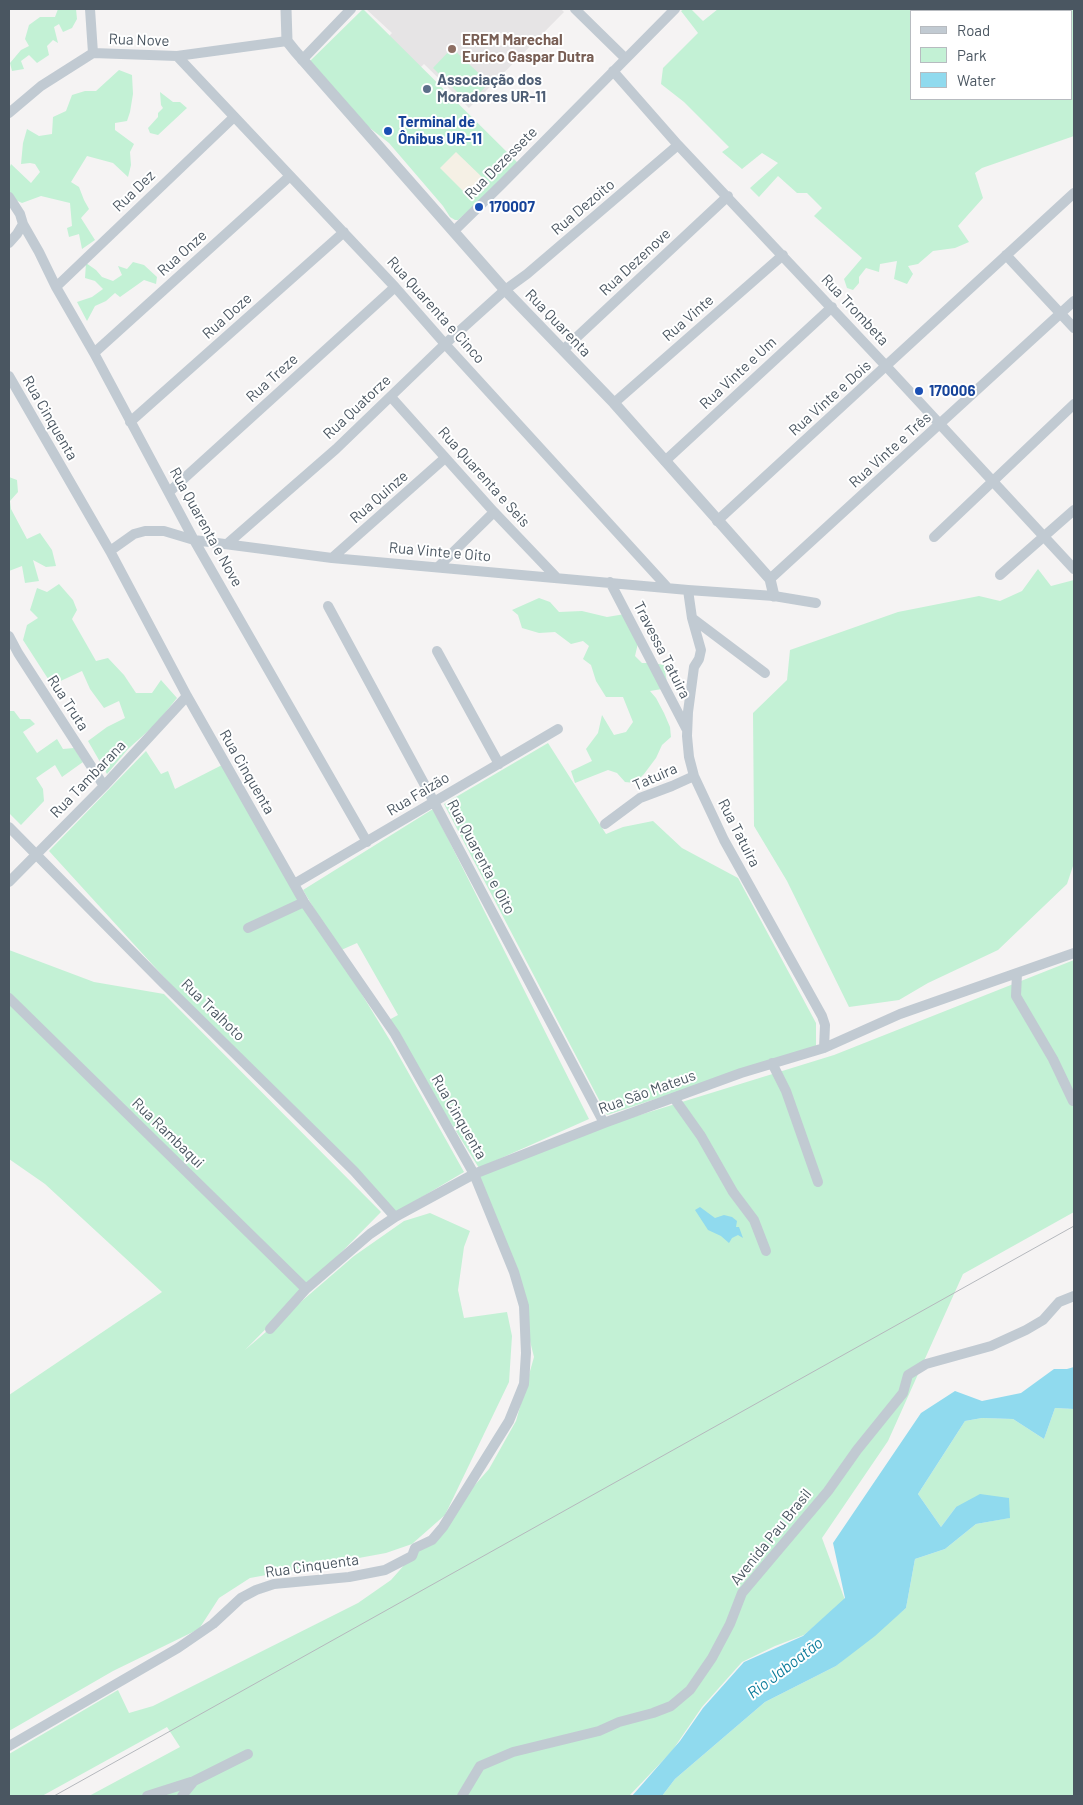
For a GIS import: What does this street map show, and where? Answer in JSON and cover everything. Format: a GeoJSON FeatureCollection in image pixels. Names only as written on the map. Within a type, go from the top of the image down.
{"type":"FeatureCollection","features":[{"type":"Feature","properties":{"kind":"street"},"geometry":{"type":"LineString","coordinates":[[90,9],[94,53]]}},
{"type":"Feature","properties":{"kind":"street"},"geometry":{"type":"LineString","coordinates":[[286,9],[287,41]]}},
{"type":"Feature","properties":{"kind":"street"},"geometry":{"type":"LineString","coordinates":[[302,60],[351,9]]}},
{"type":"Feature","properties":{"kind":"street"},"geometry":{"type":"LineString","coordinates":[[575,9],[625,58]]}},
{"type":"Feature","properties":{"kind":"street","name":"Rua Dezessete"},"geometry":{"type":"LineString","coordinates":[[454,231],[675,9]]}},
{"type":"Feature","properties":{"kind":"street","name":"Rua Nove"},"geometry":{"type":"LineString","coordinates":[[9,113],[40,86],[94,53],[177,56],[287,41]]}},
{"type":"Feature","properties":{"kind":"street","name":"Rua Quarenta"},"geometry":{"type":"LineString","coordinates":[[287,41],[506,290],[614,403],[770,579],[774,596]]}},
{"type":"Feature","properties":{"kind":"street","name":"Rua Quarenta e Cinco"},"geometry":{"type":"LineString","coordinates":[[177,56],[395,287],[668,588]]}},
{"type":"Feature","properties":{"kind":"street","name":"Rua Trombeta"},"geometry":{"type":"LineString","coordinates":[[612,71],[678,145],[832,307],[1074,569]]}},
{"type":"Feature","properties":{"kind":"street","name":"Rua Dez"},"geometry":{"type":"LineString","coordinates":[[56,287],[234,117]]}},
{"type":"Feature","properties":{"kind":"street","name":"Rua Dezoito"},"geometry":{"type":"LineString","coordinates":[[506,290],[678,145]]}},
{"type":"Feature","properties":{"kind":"street","name":"Rua Onze"},"geometry":{"type":"LineString","coordinates":[[94,353],[290,176]]}},
{"type":"Feature","properties":{"kind":"street","name":"Rua Vinte e Dois"},"geometry":{"type":"LineString","coordinates":[[717,521],[1074,193]]}},
{"type":"Feature","properties":{"kind":"street","name":"Rua Dezenove"},"geometry":{"type":"LineString","coordinates":[[563,350],[728,196]]}},
{"type":"Feature","properties":{"kind":"street","name":"Rua Quarenta e Nove"},"geometry":{"type":"LineString","coordinates":[[9,197],[20,214],[23,224],[56,287],[94,353],[194,540],[368,842]]}},
{"type":"Feature","properties":{"kind":"street"},"geometry":{"type":"LineString","coordinates":[[9,243],[18,234],[23,224]]}},
{"type":"Feature","properties":{"kind":"street","name":"Rua Doze"},"geometry":{"type":"LineString","coordinates":[[130,422],[344,232]]}},
{"type":"Feature","properties":{"kind":"street","name":"Rua Vinte"},"geometry":{"type":"LineString","coordinates":[[614,403],[783,255]]}},
{"type":"Feature","properties":{"kind":"street"},"geometry":{"type":"LineString","coordinates":[[1006,255],[1074,328]]}},
{"type":"Feature","properties":{"kind":"street","name":"Rua Treze"},"geometry":{"type":"LineString","coordinates":[[169,492],[395,287]]}},
{"type":"Feature","properties":{"kind":"street","name":"Rua Quatorze"},"geometry":{"type":"LineString","coordinates":[[227,544],[336,449],[445,344],[506,290]]}},
{"type":"Feature","properties":{"kind":"street","name":"Rua Vinte e Três"},"geometry":{"type":"LineString","coordinates":[[770,579],[1074,301]]}},
{"type":"Feature","properties":{"kind":"street","name":"Rua Vinte e Um"},"geometry":{"type":"LineString","coordinates":[[665,461],[832,307]]}},
{"type":"Feature","properties":{"kind":"street","name":"Rua Cinquenta"},"geometry":{"type":"LineString","coordinates":[[9,376],[36,426],[110,551],[187,696],[304,902],[395,1034],[474,1174],[514,1272],[524,1306],[526,1353],[524,1384],[509,1421],[443,1527],[432,1540],[414,1548],[412,1556],[385,1570],[349,1577],[274,1584],[256,1590],[230,1606],[213,1624],[178,1648],[9,1746]]}},
{"type":"Feature","properties":{"kind":"street","name":"Rua Quarenta e Seis"},"geometry":{"type":"LineString","coordinates":[[391,397],[494,512],[556,577]]}},
{"type":"Feature","properties":{"kind":"street"},"geometry":{"type":"LineString","coordinates":[[934,537],[1074,404]]}},
{"type":"Feature","properties":{"kind":"street","name":"Rua Quinze"},"geometry":{"type":"LineString","coordinates":[[332,558],[445,458]]}},
{"type":"Feature","properties":{"kind":"street"},"geometry":{"type":"LineString","coordinates":[[1000,575],[1074,510]]}},
{"type":"Feature","properties":{"kind":"street"},"geometry":{"type":"LineString","coordinates":[[438,567],[494,512]]}},
{"type":"Feature","properties":{"kind":"street","name":"Rua Vinte e Oito"},"geometry":{"type":"LineString","coordinates":[[110,551],[134,534],[144,531],[164,531],[194,540],[332,558],[774,596]]}},
{"type":"Feature","properties":{"kind":"street","name":"Travessa Tatuira"},"geometry":{"type":"LineString","coordinates":[[610,582],[687,732]]}},
{"type":"Feature","properties":{"kind":"street","name":"Rua Tatuira"},"geometry":{"type":"LineString","coordinates":[[688,590],[692,618],[701,655],[694,667],[687,732],[689,757],[694,776],[724,840],[822,1016],[825,1025],[824,1048]]}},
{"type":"Feature","properties":{"kind":"street"},"geometry":{"type":"LineString","coordinates":[[774,596],[816,603]]}},
{"type":"Feature","properties":{"kind":"street","name":"Rua Quarenta e Oito"},"geometry":{"type":"LineString","coordinates":[[328,606],[604,1123]]}},
{"type":"Feature","properties":{"kind":"street"},"geometry":{"type":"LineString","coordinates":[[692,618],[764,672]]}},
{"type":"Feature","properties":{"kind":"street","name":"Rua Truta"},"geometry":{"type":"LineString","coordinates":[[9,636],[104,786]]}},
{"type":"Feature","properties":{"kind":"street"},"geometry":{"type":"LineString","coordinates":[[437,651],[499,764]]}},
{"type":"Feature","properties":{"kind":"street","name":"Rua Tambarana"},"geometry":{"type":"LineString","coordinates":[[9,882],[104,786],[187,696]]}},
{"type":"Feature","properties":{"kind":"street","name":"Rua Faizão"},"geometry":{"type":"LineString","coordinates":[[294,884],[558,729]]}},
{"type":"Feature","properties":{"kind":"street","name":"Tatuira"},"geometry":{"type":"LineString","coordinates":[[605,824],[640,798],[694,776]]}},
{"type":"Feature","properties":{"kind":"street","name":"Rua Tralhoto"},"geometry":{"type":"LineString","coordinates":[[9,827],[354,1171],[395,1217]]}},
{"type":"Feature","properties":{"kind":"street"},"geometry":{"type":"LineString","coordinates":[[248,928],[304,902]]}},
{"type":"Feature","properties":{"kind":"street","name":"Rua São Mateus"},"geometry":{"type":"LineString","coordinates":[[270,1329],[306,1289],[341,1257],[395,1217],[474,1174],[604,1123],[772,1064],[824,1048],[900,1014],[1074,953]]}},
{"type":"Feature","properties":{"kind":"street"},"geometry":{"type":"LineString","coordinates":[[1017,973],[1016,996],[1053,1059],[1073,1101]]}},
{"type":"Feature","properties":{"kind":"street","name":"Rua Rambaqui"},"geometry":{"type":"LineString","coordinates":[[9,998],[306,1289]]}},
{"type":"Feature","properties":{"kind":"street"},"geometry":{"type":"LineString","coordinates":[[772,1064],[789,1098],[818,1182]]}},
{"type":"Feature","properties":{"kind":"street"},"geometry":{"type":"LineString","coordinates":[[674,1098],[700,1136],[728,1185],[754,1220],[766,1251]]}},
{"type":"Feature","properties":{"kind":"street","name":"Avenida Pau Brasil"},"geometry":{"type":"LineString","coordinates":[[462,1796],[480,1766],[513,1752],[599,1731],[619,1722],[671,1706],[690,1690],[703,1674],[730,1624],[742,1593],[828,1491],[857,1450],[903,1393],[908,1375],[926,1364],[991,1346],[1026,1330],[1043,1320],[1059,1302],[1074,1296]]}},
{"type":"Feature","properties":{"kind":"street"},"geometry":{"type":"LineString","coordinates":[[147,1796],[194,1781],[248,1754]]}},
{"type":"Feature","properties":{"kind":"street"},"geometry":{"type":"LineString","coordinates":[[182,1796],[194,1781]]}},
{"type":"Feature","properties":{"kind":"shaded area","name":"EREM Marechal Eurico Gaspar Dutra"},"geometry":{"type":"Polygon","coordinates":[[[366,9],[561,9],[564,12],[469,108],[424,64],[371,116],[342,85],[392,33],[366,9]]]}},
{"type":"Feature","properties":{"kind":"green space"},"geometry":{"type":"Polygon","coordinates":[[[58,9],[76,9],[77,19],[72,28],[63,32],[59,24],[54,27],[58,43],[53,40],[47,46],[49,55],[37,63],[29,55],[21,61],[24,69],[12,71],[10,63],[21,50],[29,46],[25,39],[29,25],[40,17],[55,17],[58,9]]]}},
{"type":"Feature","properties":{"kind":"green space"},"geometry":{"type":"Polygon","coordinates":[[[363,9],[520,165],[458,220],[450,217],[443,206],[389,143],[366,125],[310,61],[363,9]]]}},
{"type":"Feature","properties":{"kind":"green space"},"geometry":{"type":"Polygon","coordinates":[[[691,9],[703,21],[718,9],[1074,9],[1074,136],[982,168],[975,173],[983,198],[958,226],[969,242],[955,248],[933,251],[918,264],[908,266],[913,274],[907,284],[894,279],[897,261],[880,264],[879,272],[866,268],[859,277],[859,283],[853,290],[847,288],[844,279],[862,258],[814,216],[822,208],[807,193],[797,193],[778,176],[759,197],[750,188],[778,163],[762,153],[742,169],[722,152],[729,147],[684,102],[661,84],[663,68],[698,33],[681,11],[691,9]]]}},
{"type":"Feature","properties":{"kind":"green space"},"geometry":{"type":"Polygon","coordinates":[[[452,48],[489,83],[469,104],[433,68],[452,48]]]}},
{"type":"Feature","properties":{"kind":"green space"},"geometry":{"type":"Polygon","coordinates":[[[119,70],[132,75],[133,94],[127,121],[115,123],[115,130],[134,144],[130,152],[131,165],[128,177],[113,163],[87,156],[71,182],[79,187],[89,209],[81,218],[95,240],[82,249],[79,234],[69,237],[67,228],[72,226],[70,203],[41,196],[22,203],[9,197],[9,169],[11,164],[31,183],[40,172],[35,164],[21,164],[23,143],[27,129],[39,136],[52,134],[53,117],[66,111],[72,95],[85,91],[96,91],[119,70]]]}},
{"type":"Feature","properties":{"kind":"green space"},"geometry":{"type":"Polygon","coordinates":[[[160,92],[173,102],[180,102],[187,108],[158,135],[150,133],[148,128],[163,108],[160,92]]]}},
{"type":"Feature","properties":{"kind":"green space"},"geometry":{"type":"Polygon","coordinates":[[[133,262],[144,265],[157,277],[156,284],[144,280],[120,297],[115,293],[106,301],[95,306],[87,321],[77,302],[92,297],[103,289],[95,281],[85,278],[86,263],[102,277],[113,281],[122,275],[118,266],[127,269],[133,262]]]}},
{"type":"Feature","properties":{"kind":"green space"},"geometry":{"type":"Polygon","coordinates":[[[9,477],[17,480],[18,492],[10,501],[11,509],[27,539],[40,533],[52,550],[56,566],[46,567],[33,560],[39,581],[25,583],[22,566],[9,571],[9,477]]]}},
{"type":"Feature","properties":{"kind":"green space"},"geometry":{"type":"Polygon","coordinates":[[[1038,569],[1051,586],[1074,580],[1074,863],[1067,884],[998,950],[928,983],[899,1000],[849,1007],[787,881],[754,826],[753,713],[787,680],[790,650],[898,612],[979,596],[1000,601],[1022,591],[1038,569]]]}},
{"type":"Feature","properties":{"kind":"green space"},"geometry":{"type":"Polygon","coordinates":[[[59,584],[73,600],[77,610],[72,619],[96,661],[108,658],[124,675],[136,693],[152,693],[161,680],[177,698],[157,723],[128,749],[107,774],[88,741],[107,727],[125,718],[119,701],[104,708],[90,689],[82,671],[52,685],[23,640],[27,625],[38,618],[30,610],[37,588],[47,592],[59,584]]]}},
{"type":"Feature","properties":{"kind":"green space"},"geometry":{"type":"Polygon","coordinates":[[[539,598],[550,602],[559,612],[582,611],[607,617],[625,614],[639,639],[635,656],[642,663],[664,665],[668,688],[650,691],[664,713],[670,727],[671,737],[662,745],[656,758],[635,783],[625,782],[617,773],[608,770],[575,783],[571,771],[592,761],[586,749],[598,733],[602,715],[614,735],[626,732],[633,722],[623,697],[606,697],[596,681],[591,665],[583,659],[589,646],[583,641],[571,644],[555,632],[539,633],[522,628],[518,615],[512,610],[539,598]]]}},
{"type":"Feature","properties":{"kind":"green space"},"geometry":{"type":"Polygon","coordinates":[[[9,711],[14,711],[20,719],[30,719],[35,724],[23,732],[37,753],[57,739],[63,749],[74,748],[83,762],[62,777],[55,765],[36,778],[43,789],[44,801],[21,825],[9,813],[9,711]]]}},
{"type":"Feature","properties":{"kind":"green space"},"geometry":{"type":"Polygon","coordinates":[[[548,743],[606,834],[623,827],[653,821],[682,848],[738,878],[816,1023],[816,1046],[607,1115],[444,804],[548,743]]]}},
{"type":"Feature","properties":{"kind":"green space"},"geometry":{"type":"Polygon","coordinates":[[[146,751],[161,774],[168,771],[175,789],[222,765],[394,1047],[464,1172],[395,1213],[182,997],[49,851],[146,751]]]}},
{"type":"Feature","properties":{"kind":"green space"},"geometry":{"type":"Polygon","coordinates":[[[433,809],[589,1119],[479,1168],[387,1021],[398,1015],[357,943],[339,951],[303,890],[433,809]]]}},
{"type":"Feature","properties":{"kind":"green space"},"geometry":{"type":"Polygon","coordinates":[[[9,950],[94,982],[164,994],[381,1212],[245,1350],[354,1256],[404,1221],[430,1213],[470,1231],[464,1247],[458,1290],[464,1318],[507,1312],[512,1336],[509,1382],[445,1515],[412,1544],[386,1553],[250,1578],[219,1598],[199,1629],[113,1671],[9,1731],[9,1395],[162,1292],[45,1184],[9,1159],[9,950]]]}},
{"type":"Feature","properties":{"kind":"green space"},"geometry":{"type":"Polygon","coordinates":[[[1074,960],[1074,1212],[963,1274],[888,1441],[822,1538],[845,1600],[804,1635],[742,1662],[702,1707],[672,1751],[629,1796],[89,1796],[180,1747],[167,1727],[42,1796],[9,1796],[9,1754],[118,1690],[129,1713],[153,1706],[358,1603],[391,1580],[489,1469],[516,1421],[534,1357],[510,1261],[474,1174],[575,1135],[834,1055],[1074,960]]]}},
{"type":"Feature","properties":{"kind":"green space"},"geometry":{"type":"Polygon","coordinates":[[[1055,1408],[1074,1409],[1074,1796],[662,1796],[675,1779],[765,1702],[836,1666],[906,1608],[915,1559],[945,1549],[976,1524],[1009,1518],[956,1507],[941,1527],[918,1494],[965,1421],[982,1418],[1013,1419],[1044,1439],[1055,1408]]]}},
{"type":"Feature","properties":{"kind":"sand"},"geometry":{"type":"Polygon","coordinates":[[[456,152],[483,178],[466,194],[440,168],[456,152]]]}},
{"type":"Feature","properties":{"kind":"water"},"geometry":{"type":"Polygon","coordinates":[[[700,1207],[715,1218],[724,1215],[732,1217],[737,1221],[736,1227],[739,1227],[743,1238],[738,1235],[732,1238],[729,1243],[721,1236],[708,1230],[695,1210],[700,1207]]]}},
{"type":"Feature","properties":{"kind":"water","name":"Rio Jaboatão"},"geometry":{"type":"Polygon","coordinates":[[[1074,1367],[1074,1409],[1055,1408],[1044,1439],[1013,1419],[982,1418],[965,1421],[918,1494],[941,1527],[956,1507],[980,1494],[1009,1498],[1010,1518],[976,1524],[945,1549],[915,1559],[906,1608],[875,1636],[836,1666],[765,1702],[675,1779],[662,1796],[632,1796],[680,1741],[703,1708],[744,1662],[803,1636],[845,1598],[833,1543],[921,1413],[955,1391],[982,1401],[1021,1393],[1054,1369],[1074,1367]]]}},
{"type":"Feature","properties":{"kind":"tram line"},"geometry":{"type":"LineString","coordinates":[[54,1796],[1074,1226]]}},
{"type":"Feature","properties":{"kind":"place","name":"EREM Marechal Eurico Gaspar Dutra"},"geometry":{"type":"Point","coordinates":[452,49]}},
{"type":"Feature","properties":{"kind":"place","name":"Associação dos Moradores UR-11"},"geometry":{"type":"Point","coordinates":[427,89]}},
{"type":"Feature","properties":{"kind":"place","name":"Terminal de Ônibus UR-11"},"geometry":{"type":"Point","coordinates":[388,131]}},
{"type":"Feature","properties":{"kind":"place","name":"170007"},"geometry":{"type":"Point","coordinates":[479,207]}},
{"type":"Feature","properties":{"kind":"place","name":"170006"},"geometry":{"type":"Point","coordinates":[919,391]}}]}
